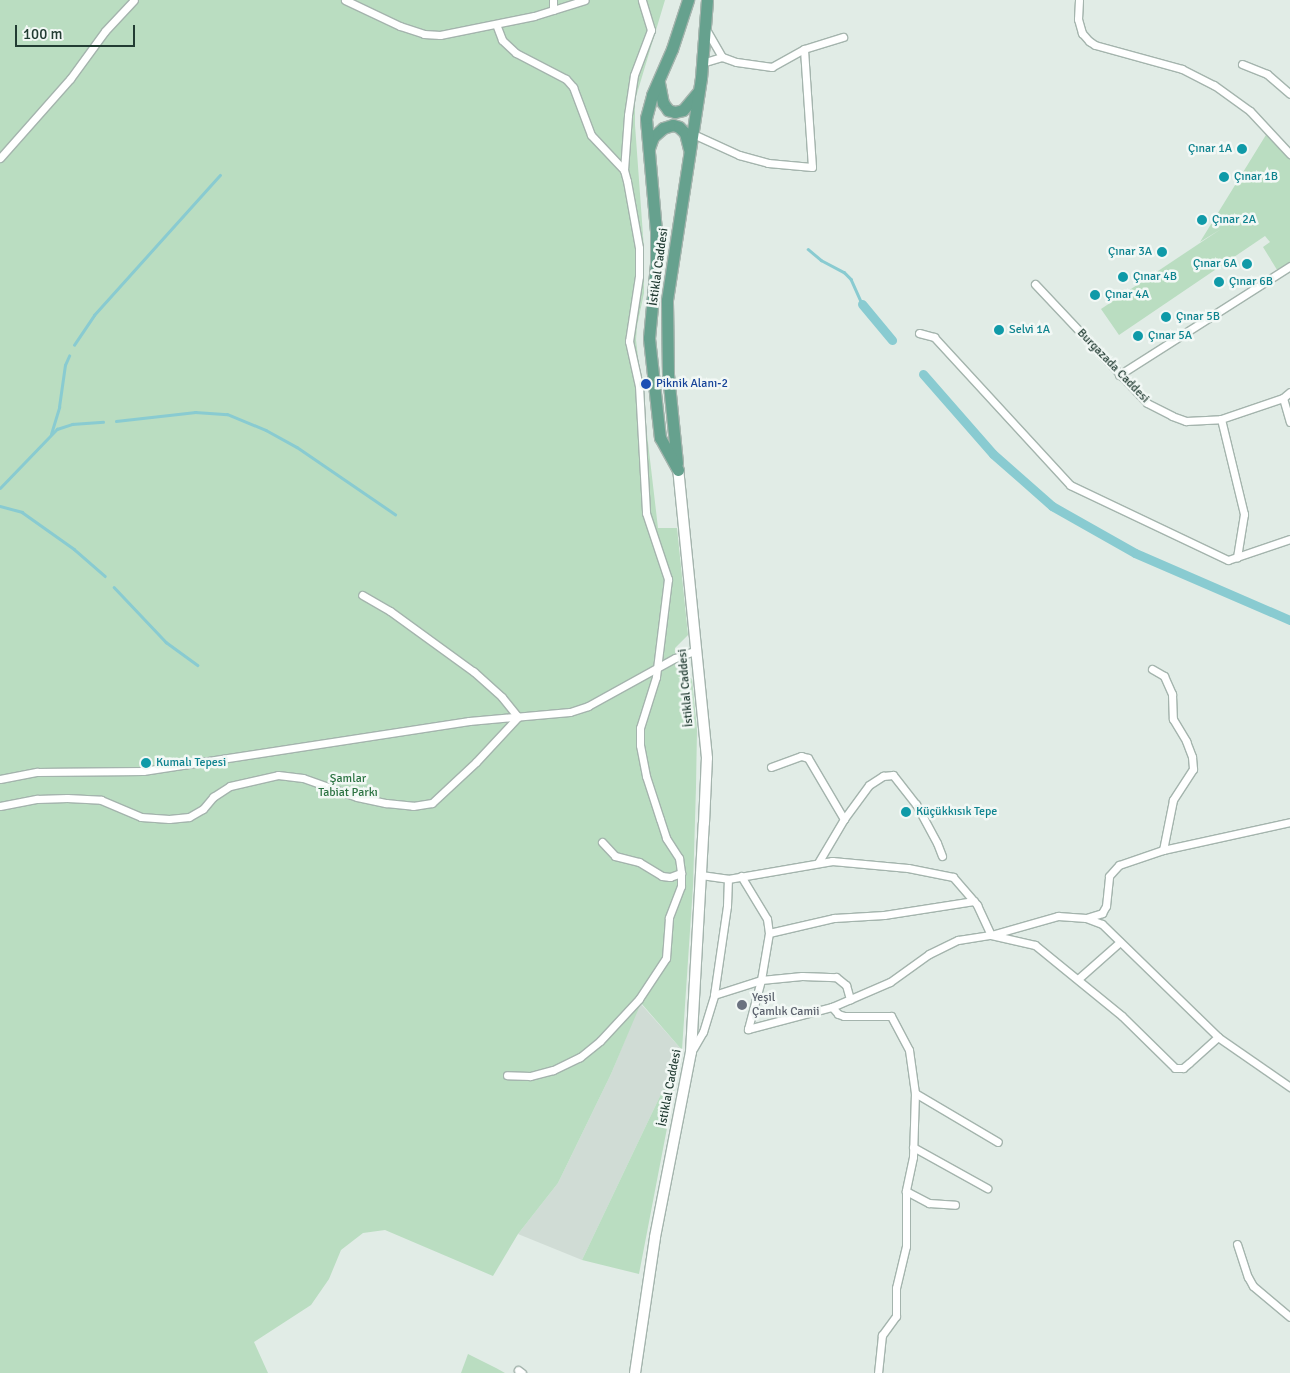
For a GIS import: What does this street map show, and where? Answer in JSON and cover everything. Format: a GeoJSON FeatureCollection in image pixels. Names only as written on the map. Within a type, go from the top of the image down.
{"type":"FeatureCollection","features":[{"type":"Feature","properties":{"kind":"main road","name":"İstiklal Caddesi"},"geometry":{"type":"LineString","coordinates":[[678,470],[660,438],[649,338],[656,264],[656,232],[646,118],[652,95],[672,49],[688,0]]}},
{"type":"Feature","properties":{"kind":"main road","name":"İstiklal Caddesi"},"geometry":{"type":"LineString","coordinates":[[635,1373],[655,1237],[691,1052],[701,875],[707,758],[670,407],[666,300],[700,89],[707,0]]}},
{"type":"Feature","properties":{"kind":"main road"},"geometry":{"type":"LineString","coordinates":[[659,81],[663,103],[668,110],[675,112],[683,110],[700,89]]}},
{"type":"Feature","properties":{"kind":"main road"},"geometry":{"type":"LineString","coordinates":[[648,150],[654,137],[663,128],[672,126],[679,127],[685,133],[690,155]]}},
{"type":"Feature","properties":{"kind":"street"},"geometry":{"type":"LineString","coordinates":[[0,158],[70,79],[105,31],[134,0]]}},
{"type":"Feature","properties":{"kind":"street"},"geometry":{"type":"LineString","coordinates":[[345,0],[400,26],[424,34],[440,35],[496,24],[585,0]]}},
{"type":"Feature","properties":{"kind":"street"},"geometry":{"type":"LineString","coordinates":[[553,0],[553,10]]}},
{"type":"Feature","properties":{"kind":"street"},"geometry":{"type":"LineString","coordinates":[[507,1075],[530,1076],[553,1070],[580,1057],[600,1041],[639,999],[666,958],[669,918],[681,886],[679,858],[666,838],[640,746],[640,728],[654,686],[668,579],[646,512],[639,386],[629,342],[639,276],[639,248],[624,170],[628,115],[634,75],[651,30],[642,0]]}},
{"type":"Feature","properties":{"kind":"street"},"geometry":{"type":"LineString","coordinates":[[1079,0],[1078,19],[1082,33],[1089,41],[1095,45],[1182,69],[1214,85],[1250,111],[1290,154]]}},
{"type":"Feature","properties":{"kind":"street"},"geometry":{"type":"LineString","coordinates":[[496,24],[502,40],[516,53],[566,79],[573,87],[591,135],[624,170]]}},
{"type":"Feature","properties":{"kind":"street"},"geometry":{"type":"LineString","coordinates":[[705,28],[722,57]]}},
{"type":"Feature","properties":{"kind":"street"},"geometry":{"type":"LineString","coordinates":[[702,63],[722,57],[736,62],[772,67],[804,49],[843,37]]}},
{"type":"Feature","properties":{"kind":"street"},"geometry":{"type":"LineString","coordinates":[[693,134],[739,155],[768,163],[812,167],[804,49]]}},
{"type":"Feature","properties":{"kind":"street"},"geometry":{"type":"LineString","coordinates":[[1242,64],[1267,74],[1290,94]]}},
{"type":"Feature","properties":{"kind":"street"},"geometry":{"type":"LineString","coordinates":[[1119,375],[1290,266]]}},
{"type":"Feature","properties":{"kind":"street","name":"Burgazada Caddesi"},"geometry":{"type":"LineString","coordinates":[[1035,284],[1147,403],[1172,416],[1186,421],[1202,422],[1221,418],[1283,398],[1290,392]]}},
{"type":"Feature","properties":{"kind":"street"},"geometry":{"type":"LineString","coordinates":[[919,333],[934,337],[1070,485],[1228,560],[1290,539]]}},
{"type":"Feature","properties":{"kind":"street"},"geometry":{"type":"LineString","coordinates":[[1283,398],[1290,422]]}},
{"type":"Feature","properties":{"kind":"street"},"geometry":{"type":"LineString","coordinates":[[1221,418],[1244,514],[1237,557]]}},
{"type":"Feature","properties":{"kind":"street"},"geometry":{"type":"LineString","coordinates":[[362,595],[390,611],[474,672],[502,697],[518,717]]}},
{"type":"Feature","properties":{"kind":"street"},"geometry":{"type":"LineString","coordinates":[[0,779],[37,772],[143,771],[469,721],[570,712],[588,706],[656,668],[697,650]]}},
{"type":"Feature","properties":{"kind":"street"},"geometry":{"type":"LineString","coordinates":[[1152,669],[1164,676],[1172,694],[1173,719],[1186,741],[1192,757],[1193,769],[1173,800],[1163,850]]}},
{"type":"Feature","properties":{"kind":"street"},"geometry":{"type":"LineString","coordinates":[[0,806],[37,799],[75,798],[100,800],[141,817],[169,820],[189,818],[203,809],[213,797],[230,786],[278,775],[303,778],[357,797],[386,803],[413,806],[432,803],[476,762],[518,717]]}},
{"type":"Feature","properties":{"kind":"street"},"geometry":{"type":"LineString","coordinates":[[771,767],[801,756],[808,758],[844,819]]}},
{"type":"Feature","properties":{"kind":"street"},"geometry":{"type":"LineString","coordinates":[[818,863],[844,819],[869,785],[883,776],[893,775],[916,804],[942,856]]}},
{"type":"Feature","properties":{"kind":"street"},"geometry":{"type":"LineString","coordinates":[[1086,918],[1102,913],[1106,906],[1109,876],[1119,865],[1163,850],[1290,822]]}},
{"type":"Feature","properties":{"kind":"street"},"geometry":{"type":"LineString","coordinates":[[602,842],[615,856],[639,862],[662,876],[670,877],[681,873]]}},
{"type":"Feature","properties":{"kind":"street"},"geometry":{"type":"LineString","coordinates":[[701,875],[728,878],[832,861],[908,868],[952,877],[974,901],[991,934],[1035,945],[1122,1016],[1175,1068],[1183,1068],[1218,1037]]}},
{"type":"Feature","properties":{"kind":"street"},"geometry":{"type":"LineString","coordinates":[[741,876],[767,919],[769,933],[761,980],[748,1029],[832,1007],[890,982],[929,954],[958,940],[991,934],[1058,916],[1086,918],[1102,924],[1218,1037],[1290,1087]]}},
{"type":"Feature","properties":{"kind":"street"},"geometry":{"type":"LineString","coordinates":[[691,1052],[703,1032],[714,995],[727,906],[728,878]]}},
{"type":"Feature","properties":{"kind":"street"},"geometry":{"type":"LineString","coordinates":[[769,933],[834,918],[884,914],[974,901]]}},
{"type":"Feature","properties":{"kind":"street"},"geometry":{"type":"LineString","coordinates":[[1078,979],[1120,942]]}},
{"type":"Feature","properties":{"kind":"street"},"geometry":{"type":"LineString","coordinates":[[714,995],[761,980],[802,976],[836,977],[846,985],[850,999]]}},
{"type":"Feature","properties":{"kind":"street"},"geometry":{"type":"LineString","coordinates":[[832,1007],[838,1014],[844,1016],[891,1016],[909,1050],[915,1093],[913,1147],[906,1191],[906,1246],[896,1288],[896,1316],[882,1335],[878,1373]]}},
{"type":"Feature","properties":{"kind":"street"},"geometry":{"type":"LineString","coordinates":[[915,1093],[998,1142]]}},
{"type":"Feature","properties":{"kind":"street"},"geometry":{"type":"LineString","coordinates":[[913,1147],[987,1188]]}},
{"type":"Feature","properties":{"kind":"street"},"geometry":{"type":"LineString","coordinates":[[906,1191],[929,1203],[954,1205]]}},
{"type":"Feature","properties":{"kind":"street"},"geometry":{"type":"LineString","coordinates":[[1237,1244],[1253,1286],[1290,1317]]}},
{"type":"Feature","properties":{"kind":"shaded area"},"geometry":{"type":"Polygon","coordinates":[[[640,1003],[682,1050],[582,1260],[518,1234],[558,1183],[611,1074],[640,1003]]]}},
{"type":"Feature","properties":{"kind":"green space","name":"Şamlar Tabiat Parkı"},"geometry":{"type":"Polygon","coordinates":[[[0,0],[665,0],[635,100],[635,125],[644,249],[644,293],[636,340],[658,528],[677,528],[688,635],[675,648],[675,666],[692,679],[697,730],[693,886],[682,1050],[641,1003],[611,1074],[558,1183],[518,1234],[493,1276],[385,1230],[363,1233],[341,1250],[329,1279],[311,1305],[254,1342],[268,1373],[0,1373],[0,0]]]}},
{"type":"Feature","properties":{"kind":"green space"},"geometry":{"type":"Polygon","coordinates":[[[1269,130],[1290,154],[1290,266],[1279,273],[1263,247],[1270,242],[1265,236],[1119,335],[1101,309],[1221,229],[1200,242],[1269,130]]]}},
{"type":"Feature","properties":{"kind":"green space"},"geometry":{"type":"Polygon","coordinates":[[[682,1050],[639,1274],[582,1260],[682,1050]]]}},
{"type":"Feature","properties":{"kind":"green space"},"geometry":{"type":"Polygon","coordinates":[[[468,1354],[496,1368],[505,1373],[461,1373],[468,1354]]]}},
{"type":"Feature","properties":{"kind":"waterway"},"geometry":{"type":"LineString","coordinates":[[74,345],[94,315],[220,175]]}},
{"type":"Feature","properties":{"kind":"waterway"},"geometry":{"type":"LineString","coordinates":[[808,249],[821,260],[844,272],[851,279],[862,304]]}},
{"type":"Feature","properties":{"kind":"waterway"},"geometry":{"type":"LineString","coordinates":[[862,304],[892,340]]}},
{"type":"Feature","properties":{"kind":"waterway"},"geometry":{"type":"LineString","coordinates":[[51,434],[59,407],[65,365],[69,356]]}},
{"type":"Feature","properties":{"kind":"waterway"},"geometry":{"type":"LineString","coordinates":[[923,374],[993,454],[1052,506],[1135,553],[1290,620]]}},
{"type":"Feature","properties":{"kind":"waterway"},"geometry":{"type":"LineString","coordinates":[[116,421],[195,412],[227,414],[266,430],[297,447],[395,514]]}},
{"type":"Feature","properties":{"kind":"waterway"},"geometry":{"type":"LineString","coordinates":[[0,488],[57,429],[72,424],[103,422]]}},
{"type":"Feature","properties":{"kind":"waterway"},"geometry":{"type":"LineString","coordinates":[[0,506],[22,512],[74,549],[105,576]]}},
{"type":"Feature","properties":{"kind":"waterway"},"geometry":{"type":"LineString","coordinates":[[114,587],[166,642],[198,665]]}},
{"type":"Feature","properties":{"kind":"place","name":"Çınar 1A"},"geometry":{"type":"Point","coordinates":[1242,149]}},
{"type":"Feature","properties":{"kind":"place","name":"Çınar 1B"},"geometry":{"type":"Point","coordinates":[1224,177]}},
{"type":"Feature","properties":{"kind":"place","name":"Çınar 2A"},"geometry":{"type":"Point","coordinates":[1202,220]}},
{"type":"Feature","properties":{"kind":"place","name":"Çınar 3A"},"geometry":{"type":"Point","coordinates":[1162,252]}},
{"type":"Feature","properties":{"kind":"place","name":"Çınar 6A"},"geometry":{"type":"Point","coordinates":[1247,264]}},
{"type":"Feature","properties":{"kind":"place","name":"Çınar 4B"},"geometry":{"type":"Point","coordinates":[1123,277]}},
{"type":"Feature","properties":{"kind":"place","name":"Çınar 6B"},"geometry":{"type":"Point","coordinates":[1219,282]}},
{"type":"Feature","properties":{"kind":"place","name":"Çınar 4A"},"geometry":{"type":"Point","coordinates":[1095,295]}},
{"type":"Feature","properties":{"kind":"place","name":"Çınar 5B"},"geometry":{"type":"Point","coordinates":[1166,317]}},
{"type":"Feature","properties":{"kind":"place","name":"Selvi 1A"},"geometry":{"type":"Point","coordinates":[999,330]}},
{"type":"Feature","properties":{"kind":"place","name":"Çınar 5A"},"geometry":{"type":"Point","coordinates":[1138,336]}},
{"type":"Feature","properties":{"kind":"place","name":"Piknik Alanı-2"},"geometry":{"type":"Point","coordinates":[646,384]}},
{"type":"Feature","properties":{"kind":"place","name":"Kumalı Tepesi"},"geometry":{"type":"Point","coordinates":[146,763]}},
{"type":"Feature","properties":{"kind":"place","name":"Küçükkısık Tepe"},"geometry":{"type":"Point","coordinates":[906,812]}},
{"type":"Feature","properties":{"kind":"place","name":"Yeşil Çamlık Camii"},"geometry":{"type":"Point","coordinates":[742,1005]}}]}
